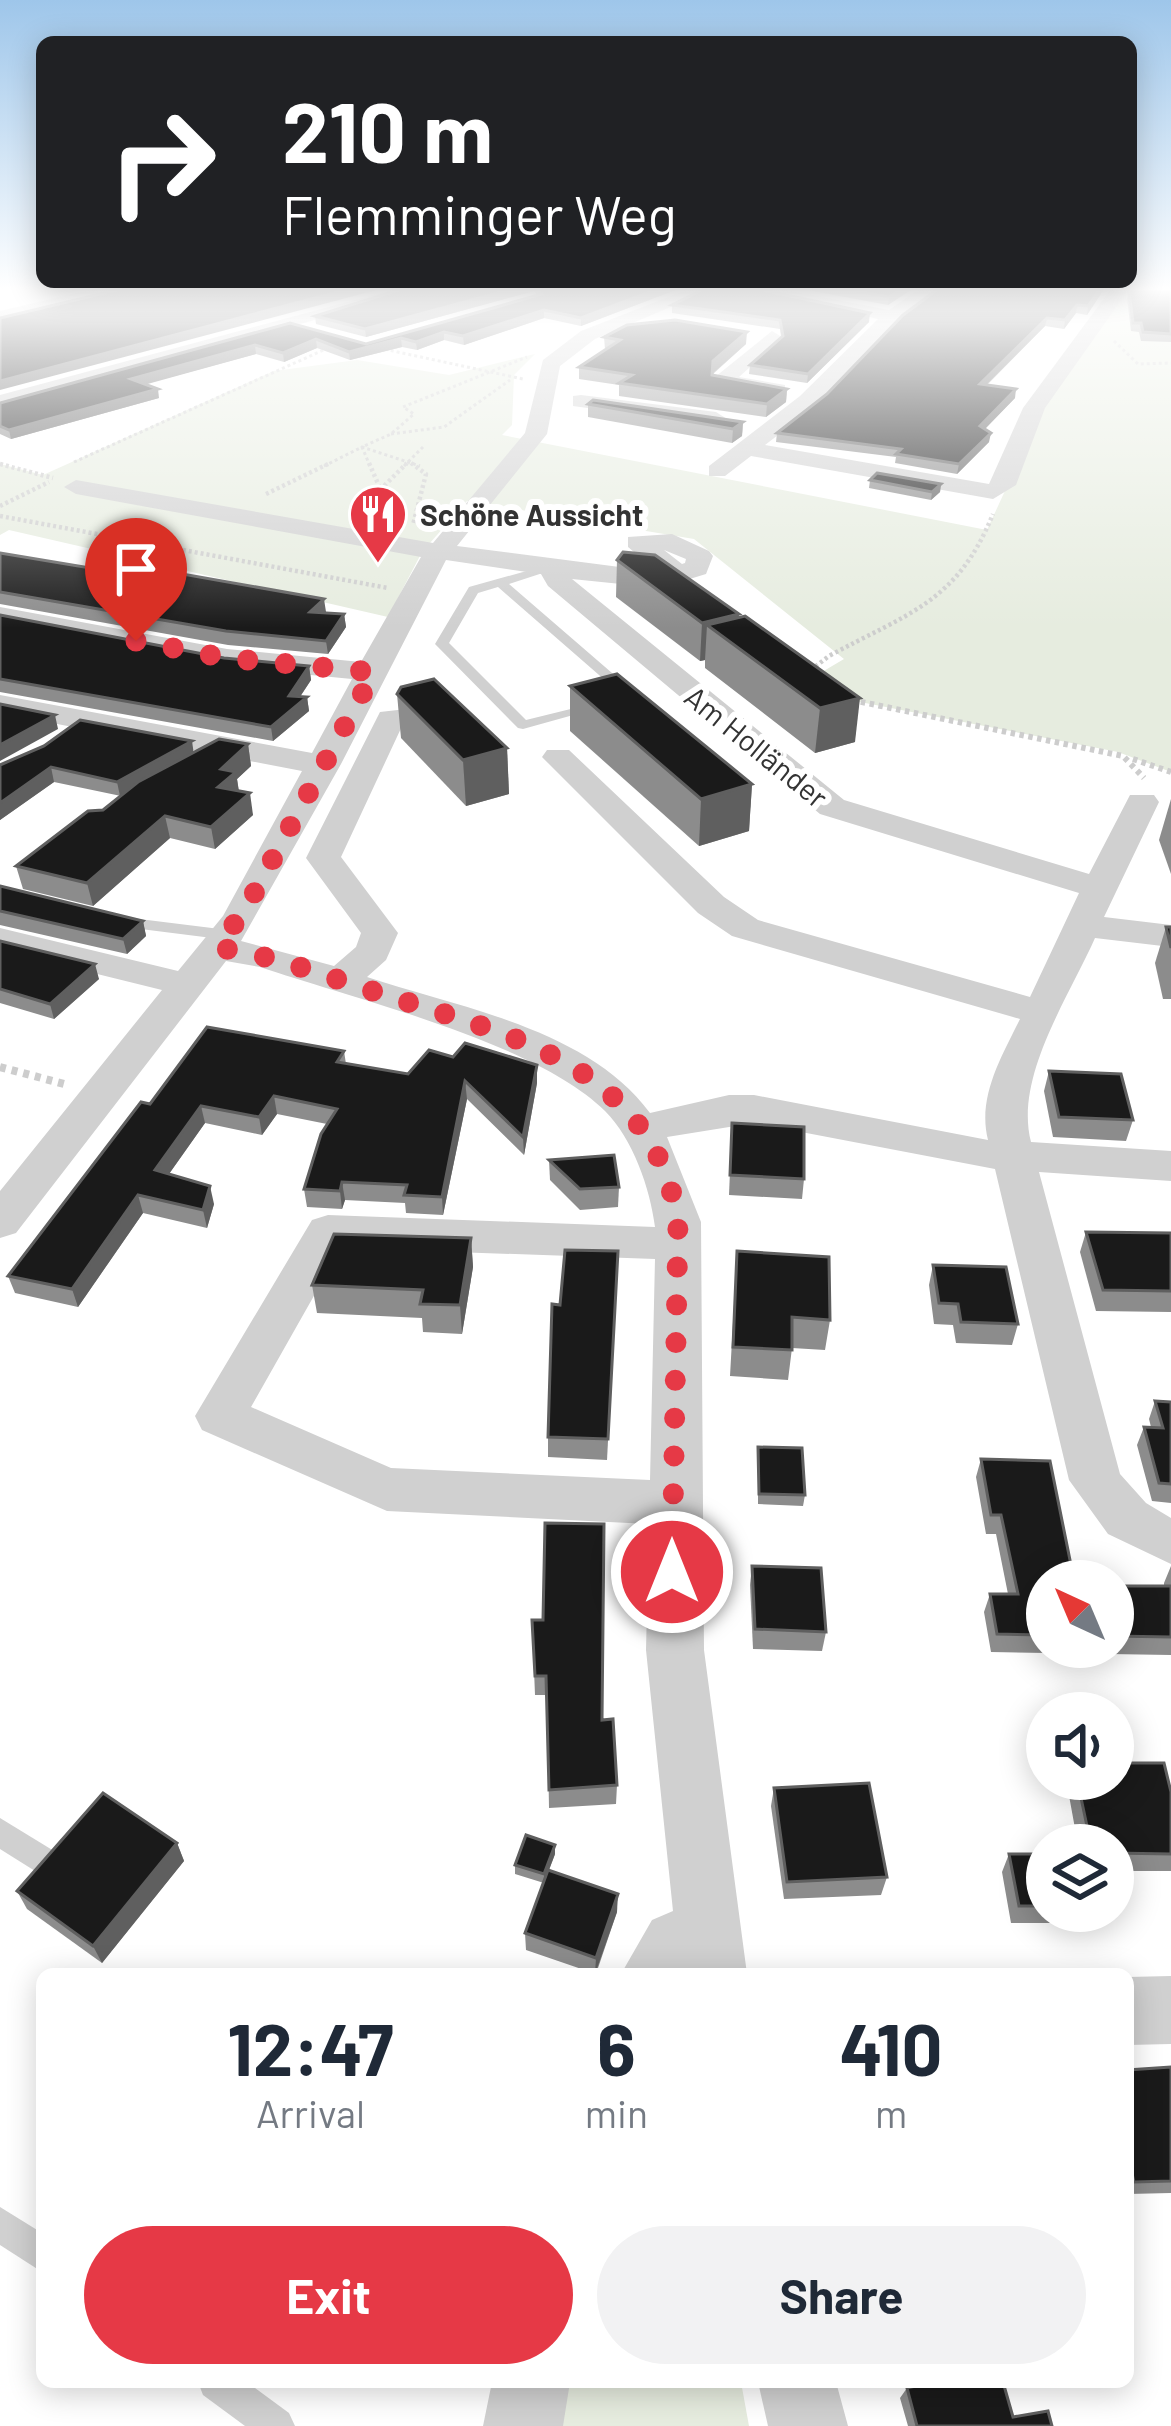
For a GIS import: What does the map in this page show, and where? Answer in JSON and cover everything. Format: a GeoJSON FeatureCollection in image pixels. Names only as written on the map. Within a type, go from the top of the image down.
{"type":"FeatureCollection","features":[{"type":"Feature","properties":{"kind":"street"},"geometry":{"type":"LineString","coordinates":[[0,1222],[211,956],[325,764],[436,550],[536,434],[541,402]]}},
{"type":"Feature","properties":{"kind":"street"},"geometry":{"type":"LineString","coordinates":[[589,402],[772,429]]}},
{"type":"Feature","properties":{"kind":"street"},"geometry":{"type":"LineString","coordinates":[[717,471],[806,402]]}},
{"type":"Feature","properties":{"kind":"street"},"geometry":{"type":"LineString","coordinates":[[746,448],[998,489],[1038,402]]}},
{"type":"Feature","properties":{"kind":"street"},"geometry":{"type":"LineString","coordinates":[[66,483],[407,547],[552,568],[660,580],[689,573],[700,556],[673,542],[637,542],[668,565]]}},
{"type":"Feature","properties":{"kind":"street","name":"Am Holländer"},"geometry":{"type":"LineString","coordinates":[[552,568],[556,580],[832,807],[1099,888]]}},
{"type":"Feature","properties":{"kind":"street"},"geometry":{"type":"LineString","coordinates":[[0,615],[227,658],[374,672]]}},
{"type":"Feature","properties":{"kind":"street"},"geometry":{"type":"LineString","coordinates":[[0,704],[325,764]]}},
{"type":"Feature","properties":{"kind":"street"},"geometry":{"type":"LineString","coordinates":[[340,981],[373,952],[380,933],[323,858],[391,718],[413,713]]}},
{"type":"Feature","properties":{"kind":"street"},"geometry":{"type":"LineString","coordinates":[[557,757],[711,905],[745,928],[1042,1012]]}},
{"type":"Feature","properties":{"kind":"street"},"geometry":{"type":"LineString","coordinates":[[1142,802],[1042,1012],[1006,1101],[1010,1157],[1095,1480],[1116,1511],[1135,1527],[1171,1541]]}},
{"type":"Feature","properties":{"kind":"street"},"geometry":{"type":"LineString","coordinates":[[1082,926],[1171,936]]}},
{"type":"Feature","properties":{"kind":"street"},"geometry":{"type":"LineString","coordinates":[[0,939],[268,957],[548,1051],[599,1083],[642,1130],[674,1197],[679,1244],[672,1503],[675,1650],[710,1952],[675,1943],[659,1968]]}},
{"type":"Feature","properties":{"kind":"street"},"geometry":{"type":"LineString","coordinates":[[642,1130],[729,1109],[754,1109],[888,1140],[1010,1157],[1171,1166]]}},
{"type":"Feature","properties":{"kind":"street"},"geometry":{"type":"LineString","coordinates":[[672,1503],[387,1489],[220,1417],[328,1231],[679,1244]]}},
{"type":"Feature","properties":{"kind":"street"},"geometry":{"type":"LineString","coordinates":[[1134,2011],[1171,2010]]}},
{"type":"Feature","properties":{"kind":"street"},"geometry":{"type":"LineString","coordinates":[[523,2426],[530,2388]]}},
{"type":"Feature","properties":{"kind":"street"},"geometry":{"type":"LineString","coordinates":[[798,2388],[808,2426]]}},
{"type":"Feature","properties":{"kind":"lane"},"geometry":{"type":"LineString","coordinates":[[500,583],[634,698],[523,724],[442,644],[473,590],[552,568]]}},
{"type":"Feature","properties":{"kind":"lane"},"geometry":{"type":"LineString","coordinates":[[59,741],[86,721]]}},
{"type":"Feature","properties":{"kind":"lane"},"geometry":{"type":"LineString","coordinates":[[188,768],[223,748]]}},
{"type":"Feature","properties":{"kind":"lane"},"geometry":{"type":"LineString","coordinates":[[99,917],[211,956]]}},
{"type":"Feature","properties":{"kind":"lane"},"geometry":{"type":"LineString","coordinates":[[0,1832],[43,1861]]}},
{"type":"Feature","properties":{"kind":"lane"},"geometry":{"type":"LineString","coordinates":[[0,2224],[36,2250]]}},
{"type":"Feature","properties":{"kind":"lane"},"geometry":{"type":"LineString","coordinates":[[224,2388],[276,2426]]}},
{"type":"Feature","properties":{"kind":"path"},"geometry":{"type":"LineString","coordinates":[[0,506],[66,483],[76,460],[206,402]]}},
{"type":"Feature","properties":{"kind":"path"},"geometry":{"type":"LineString","coordinates":[[391,434],[413,413],[404,407],[417,402]]}},
{"type":"Feature","properties":{"kind":"path"},"geometry":{"type":"LineString","coordinates":[[195,509],[234,497],[264,495],[391,434],[444,427],[479,402]]}},
{"type":"Feature","properties":{"kind":"path"},"geometry":{"type":"LineString","coordinates":[[362,447],[409,461],[427,474],[407,547]]}},
{"type":"Feature","properties":{"kind":"path"},"geometry":{"type":"LineString","coordinates":[[362,447],[407,547]]}},
{"type":"Feature","properties":{"kind":"path"},"geometry":{"type":"LineString","coordinates":[[380,490],[423,447]]}},
{"type":"Feature","properties":{"kind":"path"},"geometry":{"type":"LineString","coordinates":[[0,464],[66,483]]}},
{"type":"Feature","properties":{"kind":"path"},"geometry":{"type":"LineString","coordinates":[[823,681],[816,666],[829,656],[958,580],[1003,497],[998,489]]}},
{"type":"Feature","properties":{"kind":"path"},"geometry":{"type":"LineString","coordinates":[[0,516],[391,588]]}},
{"type":"Feature","properties":{"kind":"path"},"geometry":{"type":"LineString","coordinates":[[803,659],[829,656]]}},
{"type":"Feature","properties":{"kind":"path"},"geometry":{"type":"LineString","coordinates":[[841,696],[938,722],[1123,756],[1171,772]]}},
{"type":"Feature","properties":{"kind":"path"},"geometry":{"type":"LineString","coordinates":[[1123,756],[1144,775],[1142,802]]}},
{"type":"Feature","properties":{"kind":"path"},"geometry":{"type":"LineString","coordinates":[[0,1067],[103,1093]]}},
{"type":"Feature","properties":{"kind":"shaded area"},"geometry":{"type":"Polygon","coordinates":[[[205,402],[513,402],[512,425],[502,435],[987,530],[1047,402],[1171,402],[1171,772],[1118,752],[860,702],[822,672],[844,659],[694,539],[467,501],[422,552],[388,617],[9,530],[0,535],[0,464],[43,475],[205,402]]]}},
{"type":"Feature","properties":{"kind":"shaded area"},"geometry":{"type":"Polygon","coordinates":[[[553,2388],[742,2388],[749,2426],[543,2426],[553,2388]]]}},
{"type":"Feature","properties":{"kind":"building"},"geometry":{"type":"Polygon","coordinates":[[[110,402],[9,430],[0,426],[0,403],[110,402]]]}},
{"type":"Feature","properties":{"kind":"building"},"geometry":{"type":"Polygon","coordinates":[[[608,402],[743,422],[733,429],[588,404],[608,402]]]}},
{"type":"Feature","properties":{"kind":"building"},"geometry":{"type":"Polygon","coordinates":[[[816,402],[1003,402],[980,426],[991,433],[959,464],[896,454],[901,449],[777,433],[816,402]]]}},
{"type":"Feature","properties":{"kind":"building"},"geometry":{"type":"Polygon","coordinates":[[[877,473],[941,484],[932,492],[870,480],[877,473]]]}},
{"type":"Feature","properties":{"kind":"building"},"geometry":{"type":"Polygon","coordinates":[[[623,552],[655,555],[739,614],[702,623],[617,560],[623,552]]]}},
{"type":"Feature","properties":{"kind":"building"},"geometry":{"type":"Polygon","coordinates":[[[0,553],[114,572],[126,564],[324,599],[310,612],[344,614],[326,641],[226,631],[0,592],[0,553]]]}},
{"type":"Feature","properties":{"kind":"building"},"geometry":{"type":"Polygon","coordinates":[[[0,615],[224,658],[309,666],[289,696],[307,697],[271,727],[0,679],[0,615]]]}},
{"type":"Feature","properties":{"kind":"building"},"geometry":{"type":"Polygon","coordinates":[[[745,616],[860,698],[820,708],[707,625],[745,616]]]}},
{"type":"Feature","properties":{"kind":"building"},"geometry":{"type":"Polygon","coordinates":[[[617,674],[752,784],[701,799],[570,686],[617,674]]]}},
{"type":"Feature","properties":{"kind":"building"},"geometry":{"type":"Polygon","coordinates":[[[434,679],[507,748],[463,760],[397,694],[401,687],[434,679]]]}},
{"type":"Feature","properties":{"kind":"building"},"geometry":{"type":"Polygon","coordinates":[[[0,704],[55,715],[0,745],[0,704]]]}},
{"type":"Feature","properties":{"kind":"building"},"geometry":{"type":"Polygon","coordinates":[[[80,720],[192,741],[117,782],[51,767],[0,803],[0,765],[44,746],[80,720]]]}},
{"type":"Feature","properties":{"kind":"building"},"geometry":{"type":"Polygon","coordinates":[[[219,739],[248,744],[221,769],[236,772],[218,787],[250,793],[211,827],[165,816],[87,883],[16,866],[88,811],[103,810],[138,782],[219,739]]]}},
{"type":"Feature","properties":{"kind":"building"},"geometry":{"type":"Polygon","coordinates":[[[0,886],[143,921],[123,939],[0,911],[0,886]]]}},
{"type":"Feature","properties":{"kind":"building"},"geometry":{"type":"Polygon","coordinates":[[[0,941],[95,964],[50,1004],[0,989],[0,941]]]}},
{"type":"Feature","properties":{"kind":"building"},"geometry":{"type":"Polygon","coordinates":[[[207,1027],[344,1051],[337,1062],[408,1074],[429,1050],[453,1057],[465,1043],[537,1065],[523,1137],[465,1081],[442,1197],[404,1195],[407,1185],[342,1182],[340,1191],[304,1189],[321,1134],[337,1109],[274,1096],[259,1117],[201,1106],[155,1170],[210,1186],[203,1210],[138,1195],[72,1289],[8,1276],[141,1102],[150,1104],[207,1027]]]}},
{"type":"Feature","properties":{"kind":"building"},"geometry":{"type":"Polygon","coordinates":[[[1049,1071],[1121,1074],[1133,1120],[1059,1117],[1049,1071]]]}},
{"type":"Feature","properties":{"kind":"building"},"geometry":{"type":"Polygon","coordinates":[[[732,1123],[804,1127],[804,1179],[730,1175],[732,1123]]]}},
{"type":"Feature","properties":{"kind":"building"},"geometry":{"type":"Polygon","coordinates":[[[614,1155],[619,1187],[580,1189],[549,1160],[614,1155]]]}},
{"type":"Feature","properties":{"kind":"building"},"geometry":{"type":"Polygon","coordinates":[[[1086,1232],[1171,1233],[1171,1291],[1103,1290],[1086,1232]]]}},
{"type":"Feature","properties":{"kind":"building"},"geometry":{"type":"Polygon","coordinates":[[[334,1234],[471,1238],[460,1305],[420,1304],[423,1290],[312,1285],[334,1234]]]}},
{"type":"Feature","properties":{"kind":"building"},"geometry":{"type":"Polygon","coordinates":[[[565,1250],[618,1251],[608,1439],[548,1437],[552,1304],[560,1305],[565,1250]]]}},
{"type":"Feature","properties":{"kind":"building"},"geometry":{"type":"Polygon","coordinates":[[[737,1251],[829,1257],[830,1320],[792,1317],[792,1350],[733,1347],[737,1251]]]}},
{"type":"Feature","properties":{"kind":"building"},"geometry":{"type":"Polygon","coordinates":[[[933,1265],[1006,1267],[1018,1324],[961,1322],[958,1304],[939,1303],[933,1265]]]}},
{"type":"Feature","properties":{"kind":"building"},"geometry":{"type":"Polygon","coordinates":[[[1155,1401],[1171,1402],[1171,1484],[1159,1483],[1144,1427],[1163,1428],[1155,1401]]]}},
{"type":"Feature","properties":{"kind":"building"},"geometry":{"type":"Polygon","coordinates":[[[758,1447],[802,1448],[805,1495],[759,1494],[758,1447]]]}},
{"type":"Feature","properties":{"kind":"building"},"geometry":{"type":"Polygon","coordinates":[[[981,1459],[1050,1461],[1070,1560],[1026,1560],[1026,1635],[997,1634],[990,1594],[1018,1594],[1001,1515],[991,1515],[981,1459]]]}},
{"type":"Feature","properties":{"kind":"building"},"geometry":{"type":"Polygon","coordinates":[[[545,1523],[604,1524],[602,1720],[613,1719],[617,1785],[549,1790],[546,1676],[535,1676],[532,1620],[543,1620],[545,1523]]]}},
{"type":"Feature","properties":{"kind":"building"},"geometry":{"type":"Polygon","coordinates":[[[752,1566],[821,1568],[826,1632],[755,1629],[752,1566]]]}},
{"type":"Feature","properties":{"kind":"building"},"geometry":{"type":"Polygon","coordinates":[[[1134,1586],[1171,1586],[1171,1637],[1134,1636],[1134,1586]]]}},
{"type":"Feature","properties":{"kind":"building"},"geometry":{"type":"Polygon","coordinates":[[[1134,1763],[1164,1763],[1171,1792],[1171,1854],[1134,1853],[1134,1824],[1087,1824],[1081,1800],[1134,1800],[1134,1763]]]}},
{"type":"Feature","properties":{"kind":"building"},"geometry":{"type":"Polygon","coordinates":[[[869,1783],[887,1877],[787,1882],[774,1788],[869,1783]]]}},
{"type":"Feature","properties":{"kind":"building"},"geometry":{"type":"Polygon","coordinates":[[[103,1793],[177,1843],[93,1946],[17,1891],[103,1793]]]}},
{"type":"Feature","properties":{"kind":"building"},"geometry":{"type":"Polygon","coordinates":[[[526,1835],[555,1845],[544,1874],[515,1865],[526,1835]]]}},
{"type":"Feature","properties":{"kind":"building"},"geometry":{"type":"Polygon","coordinates":[[[1009,1854],[1026,1854],[1026,1906],[1019,1906],[1009,1854]]]}},
{"type":"Feature","properties":{"kind":"building"},"geometry":{"type":"Polygon","coordinates":[[[548,1870],[618,1894],[596,1958],[525,1933],[548,1870]]]}},
{"type":"Feature","properties":{"kind":"building"},"geometry":{"type":"Polygon","coordinates":[[[1171,2067],[1171,2181],[1134,2182],[1134,2070],[1171,2067]]]}},
{"type":"Feature","properties":{"kind":"building"},"geometry":{"type":"Polygon","coordinates":[[[907,2388],[1005,2388],[1013,2417],[1048,2411],[1052,2426],[917,2426],[907,2388]]]}},
{"type":"Feature","properties":{"kind":"place","name":"Schöne Aussicht"},"geometry":{"type":"Point","coordinates":[378,565]}},
{"type":"Feature","properties":{"kind":"route"},"geometry":{"type":"LineString","coordinates":[[136,641],[227,658],[374,672],[250,901],[218,948],[268,957],[548,1051],[620,1102],[656,1153],[674,1197],[679,1244],[672,1572]]}}]}
